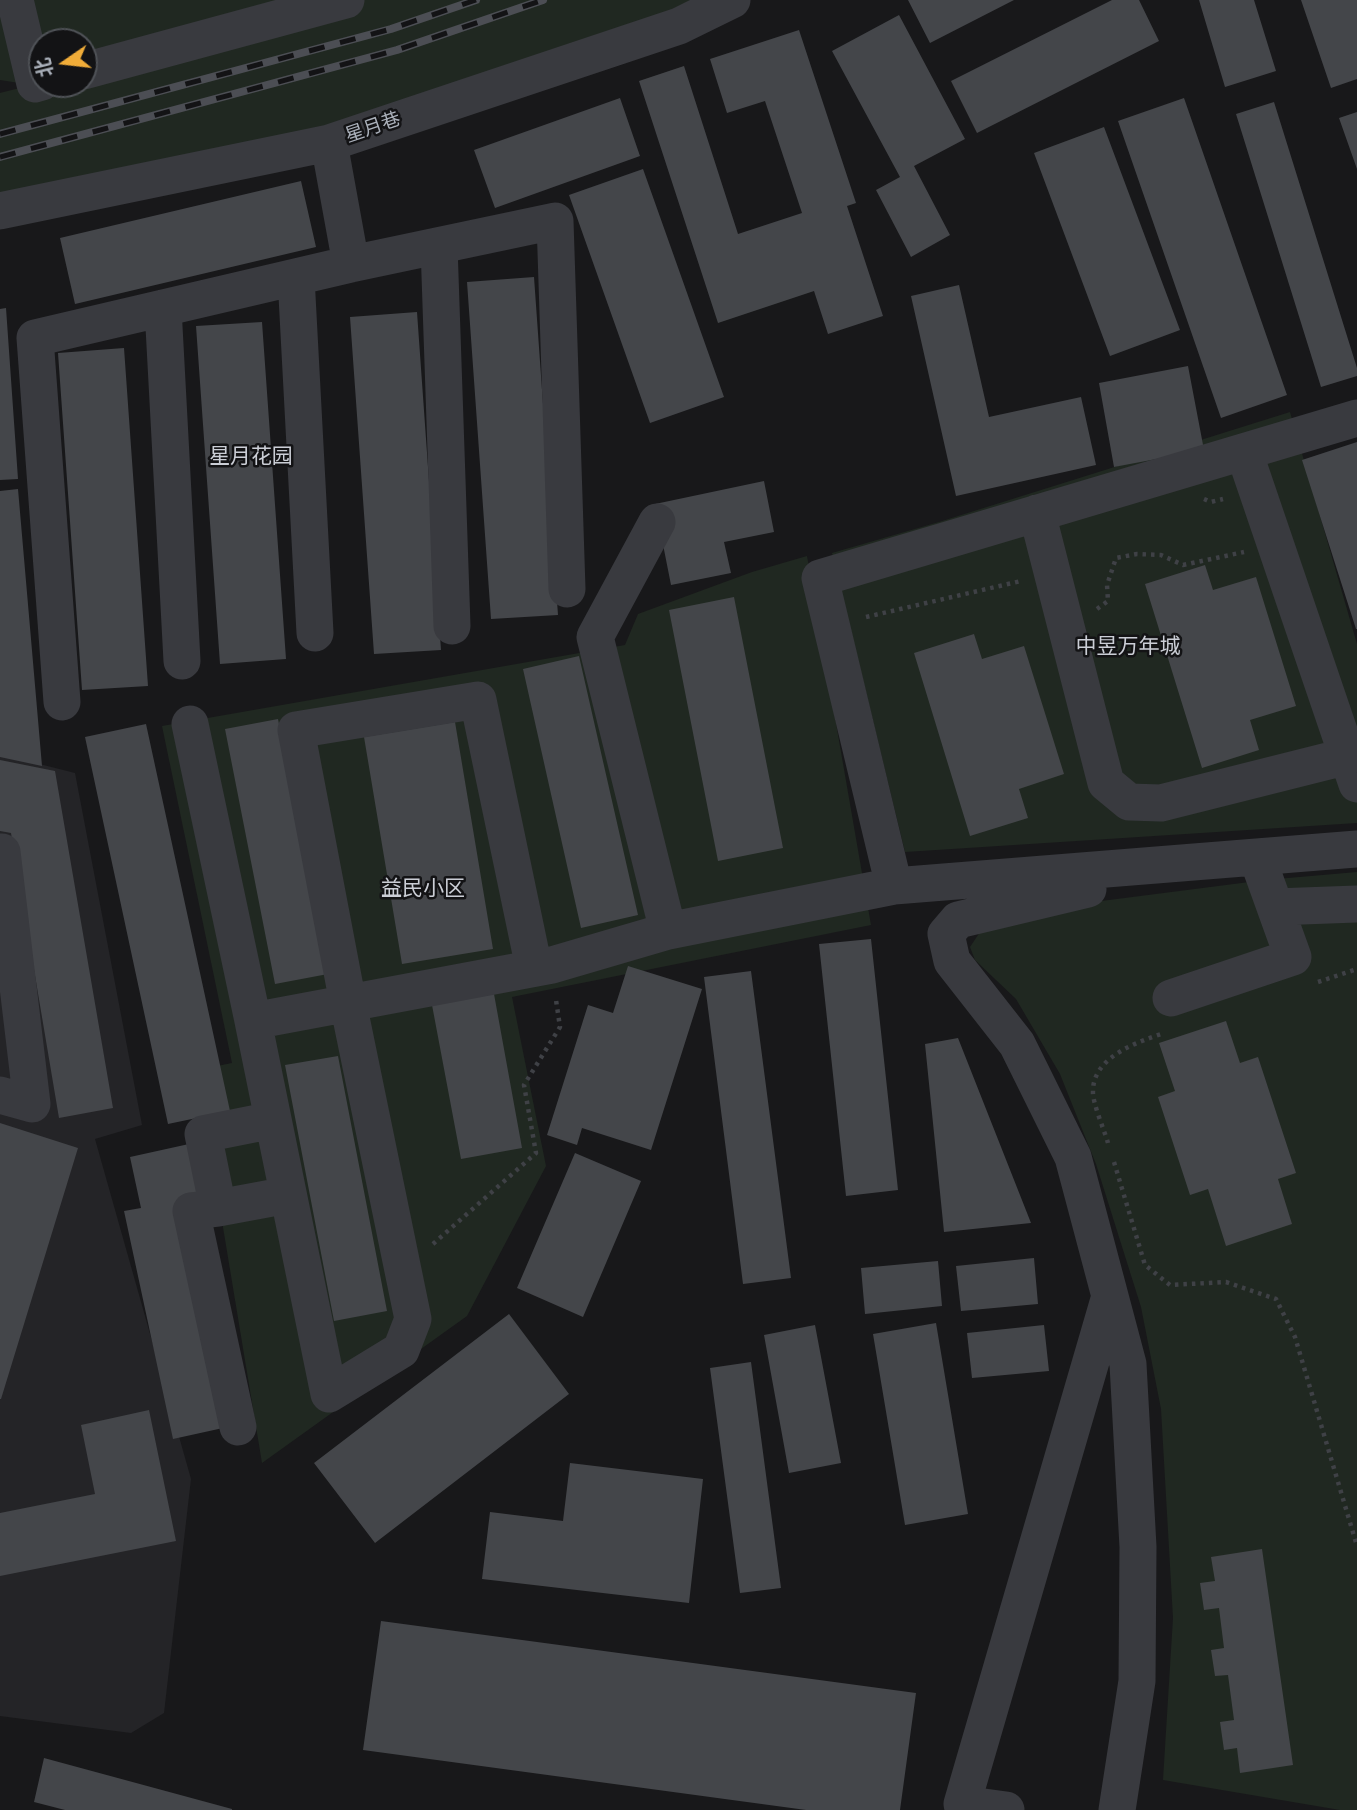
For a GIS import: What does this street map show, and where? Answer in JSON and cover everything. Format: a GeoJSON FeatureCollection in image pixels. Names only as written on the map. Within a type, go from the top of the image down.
{"type":"FeatureCollection","features":[{"type":"Feature","properties":{"kind":"street"},"geometry":{"type":"LineString","coordinates":[[15,0],[28,55]]}},
{"type":"Feature","properties":{"kind":"street"},"geometry":{"type":"LineString","coordinates":[[98,67],[346,0]]}},
{"type":"Feature","properties":{"kind":"street","name":"星月巷"},"geometry":{"type":"LineString","coordinates":[[0,211],[329,143],[679,26],[732,0]]}},
{"type":"Feature","properties":{"kind":"street"},"geometry":{"type":"LineString","coordinates":[[329,143],[351,264]]}},
{"type":"Feature","properties":{"kind":"street"},"geometry":{"type":"LineString","coordinates":[[62,702],[35,338],[351,264],[555,221],[567,589]]}},
{"type":"Feature","properties":{"kind":"street"},"geometry":{"type":"LineString","coordinates":[[439,246],[452,626]]}},
{"type":"Feature","properties":{"kind":"street"},"geometry":{"type":"LineString","coordinates":[[296,277],[315,633]]}},
{"type":"Feature","properties":{"kind":"street"},"geometry":{"type":"LineString","coordinates":[[163,308],[182,661]]}},
{"type":"Feature","properties":{"kind":"street"},"geometry":{"type":"LineString","coordinates":[[894,886],[820,578],[1357,418]]}},
{"type":"Feature","properties":{"kind":"street"},"geometry":{"type":"LineString","coordinates":[[1037,513],[1106,783],[1129,802],[1161,803],[1352,770],[1244,452]]}},
{"type":"Feature","properties":{"kind":"street"},"geometry":{"type":"LineString","coordinates":[[657,522],[595,637],[668,931]]}},
{"type":"Feature","properties":{"kind":"street"},"geometry":{"type":"LineString","coordinates":[[190,724],[329,1394],[401,1350],[413,1319],[348,1003],[296,730],[478,700],[543,967]]}},
{"type":"Feature","properties":{"kind":"street"},"geometry":{"type":"LineString","coordinates":[[253,1021],[543,967],[668,931],[894,886],[1357,849]]}},
{"type":"Feature","properties":{"kind":"street"},"geometry":{"type":"LineString","coordinates":[[0,852],[32,1104],[0,1096]]}},
{"type":"Feature","properties":{"kind":"street"},"geometry":{"type":"LineString","coordinates":[[1171,1014],[1293,957],[1257,857]]}},
{"type":"Feature","properties":{"kind":"street"},"geometry":{"type":"LineString","coordinates":[[1116,1810],[1138,1681],[1138,1547],[1128,1364],[1073,1157],[1017,1044],[952,961],[946,934],[958,920],[1201,862]]}},
{"type":"Feature","properties":{"kind":"street"},"geometry":{"type":"LineString","coordinates":[[1275,907],[1357,904]]}},
{"type":"Feature","properties":{"kind":"street"},"geometry":{"type":"LineString","coordinates":[[218,1208],[203,1133],[273,1120]]}},
{"type":"Feature","properties":{"kind":"street"},"geometry":{"type":"LineString","coordinates":[[238,1427],[191,1211],[288,1195]]}},
{"type":"Feature","properties":{"kind":"street"},"geometry":{"type":"LineString","coordinates":[[1006,1810],[962,1804],[1110,1296]]}},
{"type":"Feature","properties":{"kind":"path"},"geometry":{"type":"LineString","coordinates":[[831,626],[1054,579],[1075,603],[1097,609],[1108,601],[1107,585],[1115,558],[1137,554],[1161,555],[1183,565],[1275,544]]}},
{"type":"Feature","properties":{"kind":"path"},"geometry":{"type":"LineString","coordinates":[[403,1270],[536,1153],[524,1085],[560,1027],[543,967]]}},
{"type":"Feature","properties":{"kind":"path"},"geometry":{"type":"LineString","coordinates":[[1317,982],[1357,969]]}},
{"type":"Feature","properties":{"kind":"path"},"geometry":{"type":"LineString","coordinates":[[1109,1145],[1093,1092],[1100,1068],[1171,1014]]}},
{"type":"Feature","properties":{"kind":"path"},"geometry":{"type":"LineString","coordinates":[[1113,1158],[1145,1265],[1170,1285],[1226,1282],[1276,1299],[1295,1337],[1357,1546]]}},
{"type":"Feature","properties":{"kind":"shaded area"},"geometry":{"type":"Polygon","coordinates":[[[0,0],[732,0],[329,143],[0,198],[0,93],[28,86],[28,98],[98,98],[98,28],[28,28],[28,84],[0,80],[0,0]]]}},
{"type":"Feature","properties":{"kind":"shaded area"},"geometry":{"type":"Polygon","coordinates":[[[1290,412],[1357,644],[1357,823],[905,852],[832,553],[1290,412]]]}},
{"type":"Feature","properties":{"kind":"shaded area"},"geometry":{"type":"Polygon","coordinates":[[[807,556],[871,925],[512,997],[546,1166],[467,1316],[262,1463],[197,1070],[232,1063],[162,726],[625,645],[638,614],[752,572],[807,556]]]}},
{"type":"Feature","properties":{"kind":"shaded area"},"geometry":{"type":"Polygon","coordinates":[[[0,754],[75,773],[142,1125],[95,1139],[191,1479],[164,1713],[131,1733],[0,1716],[0,754]]]}},
{"type":"Feature","properties":{"kind":"shaded area"},"geometry":{"type":"Polygon","coordinates":[[[1357,872],[1357,1810],[1340,1810],[1163,1780],[1173,1618],[1161,1409],[1141,1307],[1096,1164],[1060,1074],[1016,999],[975,960],[970,947],[980,932],[1078,904],[1265,880],[1357,872]]]}},
{"type":"Feature","properties":{"kind":"building"},"geometry":{"type":"Polygon","coordinates":[[[908,0],[1014,0],[930,43],[908,0]]]}},
{"type":"Feature","properties":{"kind":"building"},"geometry":{"type":"Polygon","coordinates":[[[1112,0],[1139,0],[1159,41],[977,133],[951,81],[1112,0]]]}},
{"type":"Feature","properties":{"kind":"building"},"geometry":{"type":"Polygon","coordinates":[[[1199,0],[1254,0],[1276,71],[1225,87],[1199,0]]]}},
{"type":"Feature","properties":{"kind":"building"},"geometry":{"type":"Polygon","coordinates":[[[1301,0],[1357,0],[1357,79],[1331,88],[1301,0]]]}},
{"type":"Feature","properties":{"kind":"building"},"geometry":{"type":"Polygon","coordinates":[[[899,15],[965,139],[914,166],[950,235],[911,257],[876,190],[900,177],[832,51],[899,15]]]}},
{"type":"Feature","properties":{"kind":"building"},"geometry":{"type":"Polygon","coordinates":[[[799,30],[856,203],[847,206],[883,316],[828,334],[814,291],[718,323],[639,81],[684,66],[738,234],[802,213],[765,101],[727,113],[710,59],[799,30]]]}},
{"type":"Feature","properties":{"kind":"building"},"geometry":{"type":"Polygon","coordinates":[[[620,98],[640,156],[495,208],[474,150],[620,98]]]}},
{"type":"Feature","properties":{"kind":"building"},"geometry":{"type":"Polygon","coordinates":[[[1184,98],[1287,395],[1221,418],[1118,121],[1184,98]]]}},
{"type":"Feature","properties":{"kind":"building"},"geometry":{"type":"Polygon","coordinates":[[[1274,102],[1357,368],[1357,376],[1321,387],[1236,114],[1274,102]]]}},
{"type":"Feature","properties":{"kind":"building"},"geometry":{"type":"Polygon","coordinates":[[[1357,112],[1357,169],[1339,118],[1357,112]]]}},
{"type":"Feature","properties":{"kind":"building"},"geometry":{"type":"Polygon","coordinates":[[[1104,127],[1180,330],[1110,356],[1034,153],[1104,127]]]}},
{"type":"Feature","properties":{"kind":"building"},"geometry":{"type":"Polygon","coordinates":[[[643,169],[724,397],[650,423],[569,195],[643,169]]]}},
{"type":"Feature","properties":{"kind":"building"},"geometry":{"type":"Polygon","coordinates":[[[301,181],[316,247],[75,304],[60,238],[301,181]]]}},
{"type":"Feature","properties":{"kind":"building"},"geometry":{"type":"Polygon","coordinates":[[[534,277],[558,615],[491,619],[467,282],[534,277]]]}},
{"type":"Feature","properties":{"kind":"building"},"geometry":{"type":"Polygon","coordinates":[[[959,285],[989,417],[1081,397],[1096,465],[956,496],[911,296],[959,285]]]}},
{"type":"Feature","properties":{"kind":"building"},"geometry":{"type":"Polygon","coordinates":[[[6,308],[18,479],[0,480],[0,309],[6,308]]]}},
{"type":"Feature","properties":{"kind":"building"},"geometry":{"type":"Polygon","coordinates":[[[417,312],[441,650],[374,654],[350,317],[417,312]]]}},
{"type":"Feature","properties":{"kind":"building"},"geometry":{"type":"Polygon","coordinates":[[[262,322],[286,659],[220,664],[196,326],[262,322]]]}},
{"type":"Feature","properties":{"kind":"building"},"geometry":{"type":"Polygon","coordinates":[[[124,348],[148,686],[82,690],[58,353],[124,348]]]}},
{"type":"Feature","properties":{"kind":"building"},"geometry":{"type":"Polygon","coordinates":[[[1188,366],[1204,450],[1114,467],[1099,383],[1188,366]]]}},
{"type":"Feature","properties":{"kind":"building"},"geometry":{"type":"Polygon","coordinates":[[[1357,442],[1357,629],[1356,629],[1302,460],[1357,442]]]}},
{"type":"Feature","properties":{"kind":"building"},"geometry":{"type":"Polygon","coordinates":[[[764,481],[774,532],[724,542],[731,573],[671,585],[655,504],[764,481]]]}},
{"type":"Feature","properties":{"kind":"building"},"geometry":{"type":"Polygon","coordinates":[[[18,489],[42,766],[0,757],[0,491],[18,489]]]}},
{"type":"Feature","properties":{"kind":"building"},"geometry":{"type":"Polygon","coordinates":[[[1205,565],[1213,590],[1256,577],[1296,706],[1250,720],[1259,750],[1202,768],[1145,584],[1205,565]]]}},
{"type":"Feature","properties":{"kind":"building"},"geometry":{"type":"Polygon","coordinates":[[[734,597],[783,848],[718,861],[669,610],[734,597]]]}},
{"type":"Feature","properties":{"kind":"building"},"geometry":{"type":"Polygon","coordinates":[[[974,634],[982,659],[1024,646],[1064,774],[1019,789],[1028,818],[970,836],[914,653],[974,634]]]}},
{"type":"Feature","properties":{"kind":"building"},"geometry":{"type":"Polygon","coordinates":[[[579,656],[638,915],[581,928],[523,669],[579,656]]]}},
{"type":"Feature","properties":{"kind":"building"},"geometry":{"type":"Polygon","coordinates":[[[278,719],[328,974],[275,984],[225,729],[278,719]]]}},
{"type":"Feature","properties":{"kind":"building"},"geometry":{"type":"Polygon","coordinates":[[[455,722],[493,949],[402,964],[364,737],[455,722]]]}},
{"type":"Feature","properties":{"kind":"building"},"geometry":{"type":"Polygon","coordinates":[[[146,724],[230,1111],[168,1124],[85,737],[146,724]]]}},
{"type":"Feature","properties":{"kind":"building"},"geometry":{"type":"Polygon","coordinates":[[[0,760],[55,771],[113,1108],[59,1118],[11,833],[0,831],[0,760]]]}},
{"type":"Feature","properties":{"kind":"building"},"geometry":{"type":"Polygon","coordinates":[[[871,939],[898,1190],[846,1196],[819,944],[871,939]]]}},
{"type":"Feature","properties":{"kind":"building"},"geometry":{"type":"Polygon","coordinates":[[[628,966],[702,989],[651,1150],[582,1128],[577,1145],[547,1135],[588,1005],[613,1013],[628,966]]]}},
{"type":"Feature","properties":{"kind":"building"},"geometry":{"type":"Polygon","coordinates":[[[751,971],[791,1278],[743,1284],[704,977],[751,971]]]}},
{"type":"Feature","properties":{"kind":"building"},"geometry":{"type":"Polygon","coordinates":[[[494,994],[522,1148],[461,1159],[432,1005],[494,994]]]}},
{"type":"Feature","properties":{"kind":"building"},"geometry":{"type":"Polygon","coordinates":[[[1226,1021],[1240,1063],[1258,1057],[1296,1173],[1278,1179],[1292,1224],[1226,1246],[1208,1189],[1190,1195],[1158,1097],[1175,1091],[1159,1043],[1226,1021]]]}},
{"type":"Feature","properties":{"kind":"building"},"geometry":{"type":"Polygon","coordinates":[[[958,1038],[1031,1223],[944,1232],[925,1044],[958,1038]]]}},
{"type":"Feature","properties":{"kind":"building"},"geometry":{"type":"Polygon","coordinates":[[[338,1056],[387,1311],[334,1321],[285,1065],[338,1056]]]}},
{"type":"Feature","properties":{"kind":"building"},"geometry":{"type":"Polygon","coordinates":[[[0,1123],[78,1148],[1,1399],[0,1399],[0,1123]]]}},
{"type":"Feature","properties":{"kind":"building"},"geometry":{"type":"Polygon","coordinates":[[[198,1142],[223,1428],[173,1439],[124,1211],[141,1208],[130,1157],[198,1142]]]}},
{"type":"Feature","properties":{"kind":"building"},"geometry":{"type":"Polygon","coordinates":[[[575,1153],[641,1181],[583,1317],[517,1288],[575,1153]]]}},
{"type":"Feature","properties":{"kind":"building"},"geometry":{"type":"Polygon","coordinates":[[[1034,1258],[1038,1304],[961,1311],[956,1266],[1034,1258]]]}},
{"type":"Feature","properties":{"kind":"building"},"geometry":{"type":"Polygon","coordinates":[[[938,1261],[942,1306],[865,1314],[861,1268],[938,1261]]]}},
{"type":"Feature","properties":{"kind":"building"},"geometry":{"type":"Polygon","coordinates":[[[509,1314],[569,1394],[375,1543],[314,1463],[509,1314]]]}},
{"type":"Feature","properties":{"kind":"building"},"geometry":{"type":"Polygon","coordinates":[[[936,1323],[968,1514],[905,1525],[873,1334],[936,1323]]]}},
{"type":"Feature","properties":{"kind":"building"},"geometry":{"type":"Polygon","coordinates":[[[815,1325],[841,1463],[789,1473],[764,1335],[815,1325]]]}},
{"type":"Feature","properties":{"kind":"building"},"geometry":{"type":"Polygon","coordinates":[[[1044,1325],[1049,1371],[972,1378],[967,1333],[1044,1325]]]}},
{"type":"Feature","properties":{"kind":"building"},"geometry":{"type":"Polygon","coordinates":[[[751,1362],[781,1588],[740,1593],[710,1368],[751,1362]]]}},
{"type":"Feature","properties":{"kind":"building"},"geometry":{"type":"Polygon","coordinates":[[[149,1410],[176,1541],[0,1576],[0,1513],[95,1494],[81,1425],[149,1410]]]}},
{"type":"Feature","properties":{"kind":"building"},"geometry":{"type":"Polygon","coordinates":[[[570,1463],[703,1479],[689,1603],[482,1579],[490,1512],[563,1521],[570,1463]]]}},
{"type":"Feature","properties":{"kind":"building"},"geometry":{"type":"Polygon","coordinates":[[[1262,1549],[1293,1765],[1240,1773],[1237,1748],[1224,1750],[1220,1722],[1234,1720],[1228,1675],[1215,1676],[1211,1650],[1224,1648],[1219,1608],[1204,1610],[1200,1583],[1215,1581],[1211,1557],[1262,1549]]]}},
{"type":"Feature","properties":{"kind":"building"},"geometry":{"type":"Polygon","coordinates":[[[381,1621],[916,1693],[900,1810],[806,1810],[363,1750],[381,1621]]]}},
{"type":"Feature","properties":{"kind":"building"},"geometry":{"type":"Polygon","coordinates":[[[44,1758],[232,1810],[65,1810],[34,1802],[44,1758]]]}},
{"type":"Feature","properties":{"kind":"railway"},"geometry":{"type":"LineString","coordinates":[[0,134],[391,29],[476,0]]}},
{"type":"Feature","properties":{"kind":"railway"},"geometry":{"type":"LineString","coordinates":[[0,157],[397,50],[543,0]]}},
{"type":"Feature","properties":{"kind":"district","name":"星月花园"},"geometry":{"type":"Point","coordinates":[251,457]}},
{"type":"Feature","properties":{"kind":"district","name":"中昱万年城"},"geometry":{"type":"Point","coordinates":[1128,647]}},
{"type":"Feature","properties":{"kind":"district","name":"益民小区"},"geometry":{"type":"Point","coordinates":[423,889]}}]}
